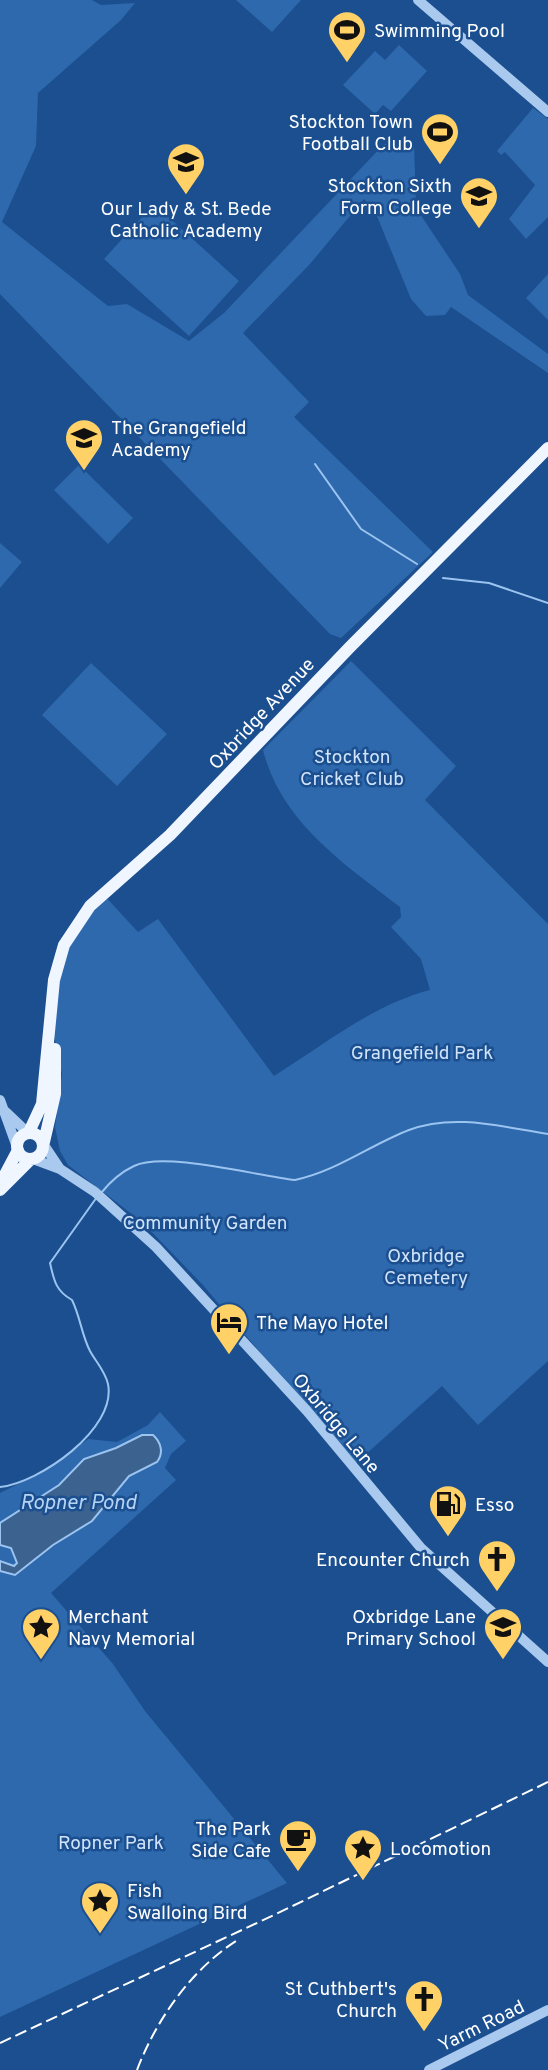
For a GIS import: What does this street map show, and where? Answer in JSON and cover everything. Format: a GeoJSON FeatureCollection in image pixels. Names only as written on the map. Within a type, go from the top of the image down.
{"type":"FeatureCollection","features":[{"type":"Feature","properties":{"kind":"main road","name":"Oxbridge Avenue"},"geometry":{"type":"LineString","coordinates":[[28,1132],[42,1104],[54,979],[64,945],[90,906],[170,835],[350,647],[548,448]]}},
{"type":"Feature","properties":{"kind":"main road","name":"Oxbridge Avenue"},"geometry":{"type":"LineString","coordinates":[[44,1143],[55,1094],[57,1057],[51,1029]]}},
{"type":"Feature","properties":{"kind":"main road"},"geometry":{"type":"LineString","coordinates":[[0,1184],[20,1137],[28,1132],[35,1133],[44,1143],[39,1156],[32,1159],[0,1190]]}},
{"type":"Feature","properties":{"kind":"main road"},"geometry":{"type":"LineString","coordinates":[[17,1149],[23,1157],[32,1159]]}},
{"type":"Feature","properties":{"kind":"street"},"geometry":{"type":"LineString","coordinates":[[418,0],[548,112]]}},
{"type":"Feature","properties":{"kind":"street"},"geometry":{"type":"LineString","coordinates":[[0,1100],[17,1149]]}},
{"type":"Feature","properties":{"kind":"street"},"geometry":{"type":"LineString","coordinates":[[5,1111],[28,1132]]}},
{"type":"Feature","properties":{"kind":"street"},"geometry":{"type":"LineString","coordinates":[[44,1143],[61,1169]]}},
{"type":"Feature","properties":{"kind":"street"},"geometry":{"type":"LineString","coordinates":[[32,1159],[61,1169]]}},
{"type":"Feature","properties":{"kind":"street","name":"Oxbridge Lane"},"geometry":{"type":"LineString","coordinates":[[61,1169],[105,1200],[156,1247],[307,1411],[421,1548],[548,1662]]}},
{"type":"Feature","properties":{"kind":"street","name":"Yarm Road"},"geometry":{"type":"LineString","coordinates":[[429,2070],[548,2010]]}},
{"type":"Feature","properties":{"kind":"green space"},"geometry":{"type":"Polygon","coordinates":[[[0,0],[92,0],[101,5],[135,3],[121,20],[38,93],[36,146],[2,222],[108,306],[127,304],[189,341],[224,313],[384,144],[414,144],[416,208],[460,274],[468,295],[548,354],[548,373],[451,307],[445,315],[426,316],[411,299],[374,209],[364,199],[310,264],[243,333],[309,402],[294,417],[433,552],[341,638],[330,634],[0,294],[0,0]]]}},
{"type":"Feature","properties":{"kind":"green space"},"geometry":{"type":"Polygon","coordinates":[[[236,0],[301,0],[272,32],[236,0]]]}},
{"type":"Feature","properties":{"kind":"green space"},"geometry":{"type":"Polygon","coordinates":[[[399,45],[427,71],[391,111],[383,105],[375,114],[343,85],[375,51],[385,60],[399,45]]]}},
{"type":"Feature","properties":{"kind":"green space"},"geometry":{"type":"Polygon","coordinates":[[[533,108],[548,119],[548,217],[526,239],[509,219],[535,185],[505,152],[501,155],[497,151],[533,108]]]}},
{"type":"Feature","properties":{"kind":"green space"},"geometry":{"type":"Polygon","coordinates":[[[154,204],[239,281],[189,336],[104,259],[154,204]]]}},
{"type":"Feature","properties":{"kind":"green space"},"geometry":{"type":"Polygon","coordinates":[[[548,274],[548,320],[526,298],[548,274]]]}},
{"type":"Feature","properties":{"kind":"green space"},"geometry":{"type":"Polygon","coordinates":[[[79,465],[133,518],[108,544],[54,490],[79,465]]]}},
{"type":"Feature","properties":{"kind":"green space"},"geometry":{"type":"Polygon","coordinates":[[[0,543],[22,562],[0,588],[0,543]]]}},
{"type":"Feature","properties":{"kind":"green space"},"geometry":{"type":"Polygon","coordinates":[[[351,661],[456,766],[425,800],[548,924],[548,1361],[478,1425],[442,1386],[355,1464],[202,1284],[141,1221],[68,1165],[60,1151],[55,1127],[62,1074],[50,1016],[64,945],[103,894],[138,932],[158,919],[274,1076],[369,1015],[409,996],[430,990],[421,959],[391,927],[401,917],[400,907],[337,857],[299,820],[272,776],[263,750],[351,661]]]}},
{"type":"Feature","properties":{"kind":"green space"},"geometry":{"type":"Polygon","coordinates":[[[91,663],[167,734],[117,786],[42,715],[91,663]]]}},
{"type":"Feature","properties":{"kind":"green space","name":"Ropner Park"},"geometry":{"type":"Polygon","coordinates":[[[160,1412],[186,1441],[171,1454],[165,1468],[176,1480],[51,1593],[113,1664],[145,1711],[287,1883],[0,2017],[0,1493],[48,1469],[88,1439],[117,1442],[148,1425],[160,1412]]]}},
{"type":"Feature","properties":{"kind":"water","name":"Ropner Pond"},"geometry":{"type":"Polygon","coordinates":[[[142,1435],[153,1435],[158,1441],[161,1451],[157,1462],[129,1476],[92,1521],[53,1545],[15,1575],[0,1571],[0,1561],[14,1566],[17,1563],[11,1548],[0,1545],[0,1523],[59,1485],[84,1459],[142,1435]]]}},
{"type":"Feature","properties":{"kind":"waterway"},"geometry":{"type":"LineString","coordinates":[[315,464],[361,529],[417,564]]}},
{"type":"Feature","properties":{"kind":"waterway"},"geometry":{"type":"LineString","coordinates":[[443,578],[489,583],[548,603]]}},
{"type":"Feature","properties":{"kind":"waterway"},"geometry":{"type":"LineString","coordinates":[[101,1193],[125,1171],[148,1162],[189,1163],[295,1180],[339,1164],[409,1130],[443,1122],[496,1125],[548,1134]]}},
{"type":"Feature","properties":{"kind":"waterway"},"geometry":{"type":"LineString","coordinates":[[0,1487],[35,1476],[72,1451],[100,1419],[108,1401],[107,1379],[87,1345],[72,1300],[56,1285],[50,1263],[97,1197]]}},
{"type":"Feature","properties":{"kind":"railway"},"geometry":{"type":"LineString","coordinates":[[0,2043],[274,1915],[548,1782]]}},
{"type":"Feature","properties":{"kind":"railway"},"geometry":{"type":"LineString","coordinates":[[137,2070],[154,2033],[190,1981],[204,1966],[236,1941]]}},
{"type":"Feature","properties":{"kind":"place","name":"Swimming Pool"},"geometry":{"type":"Point","coordinates":[347,64]}},
{"type":"Feature","properties":{"kind":"place","name":"Stockton Town Football Club"},"geometry":{"type":"Point","coordinates":[440,166]}},
{"type":"Feature","properties":{"kind":"place","name":"Our Lady & St. Bede Catholic Academy"},"geometry":{"type":"Point","coordinates":[186,196]}},
{"type":"Feature","properties":{"kind":"place","name":"Stockton Sixth Form College"},"geometry":{"type":"Point","coordinates":[479,230]}},
{"type":"Feature","properties":{"kind":"place","name":"The Grangefield Academy"},"geometry":{"type":"Point","coordinates":[84,472]}},
{"type":"Feature","properties":{"kind":"place","name":"The Mayo Hotel"},"geometry":{"type":"Point","coordinates":[229,1356]}},
{"type":"Feature","properties":{"kind":"place","name":"Esso"},"geometry":{"type":"Point","coordinates":[448,1538]}},
{"type":"Feature","properties":{"kind":"place","name":"Encounter Church"},"geometry":{"type":"Point","coordinates":[497,1593]}},
{"type":"Feature","properties":{"kind":"place","name":"Merchant Navy Memorial"},"geometry":{"type":"Point","coordinates":[41,1661]}},
{"type":"Feature","properties":{"kind":"place","name":"Oxbridge Lane Primary School"},"geometry":{"type":"Point","coordinates":[503,1661]}},
{"type":"Feature","properties":{"kind":"place","name":"The Park Side Cafe"},"geometry":{"type":"Point","coordinates":[298,1873]}},
{"type":"Feature","properties":{"kind":"place","name":"Locomotion"},"geometry":{"type":"Point","coordinates":[363,1882]}},
{"type":"Feature","properties":{"kind":"place","name":"Fish Swalloing Bird"},"geometry":{"type":"Point","coordinates":[100,1935]}},
{"type":"Feature","properties":{"kind":"place","name":"St Cuthbert's Church"},"geometry":{"type":"Point","coordinates":[424,2033]}},
{"type":"Feature","properties":{"kind":"park label","name":"Stockton Cricket Club"},"geometry":{"type":"Point","coordinates":[352,767]}},
{"type":"Feature","properties":{"kind":"park label","name":"Grangefield Park"},"geometry":{"type":"Point","coordinates":[422,1052]}},
{"type":"Feature","properties":{"kind":"park label","name":"Community Garden"},"geometry":{"type":"Point","coordinates":[205,1222]}},
{"type":"Feature","properties":{"kind":"park label","name":"Oxbridge Cemetery"},"geometry":{"type":"Point","coordinates":[426,1266]}}]}
